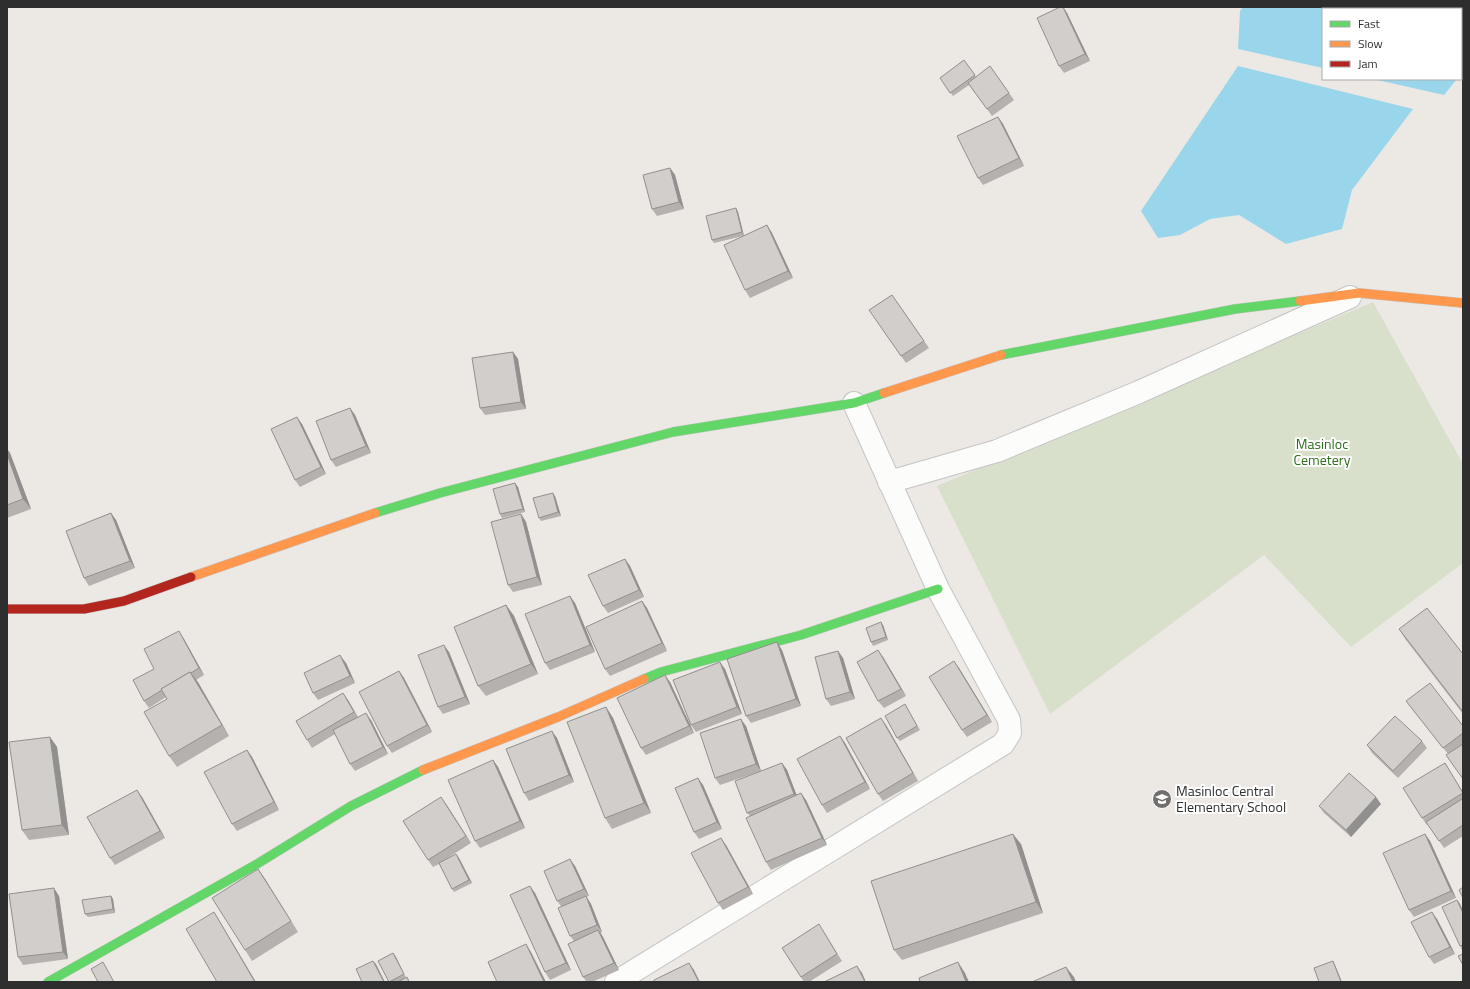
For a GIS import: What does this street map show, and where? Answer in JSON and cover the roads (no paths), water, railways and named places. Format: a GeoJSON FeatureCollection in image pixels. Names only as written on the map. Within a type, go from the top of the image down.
{"type":"FeatureCollection","features":[{"type":"Feature","properties":{"kind":"street"},"geometry":{"type":"LineString","coordinates":[[890,482],[997,451],[1139,392],[1358,293]]}},
{"type":"Feature","properties":{"kind":"street"},"geometry":{"type":"LineString","coordinates":[[7,609],[84,609],[124,601],[353,519],[533,467],[673,432],[854,403],[1009,352],[1235,310],[1358,293],[1463,303]]}},
{"type":"Feature","properties":{"kind":"street"},"geometry":{"type":"LineString","coordinates":[[616,982],[1003,744],[1010,733],[1009,720],[938,589],[854,403]]}},
{"type":"Feature","properties":{"kind":"street"},"geometry":{"type":"LineString","coordinates":[[48,982],[257,864],[351,806],[411,775],[558,717],[661,672],[801,635],[938,589]]}},
{"type":"Feature","properties":{"kind":"water"},"geometry":{"type":"Polygon","coordinates":[[[1243,7],[1463,7],[1463,71],[1462,72],[1462,8],[1322,8],[1322,68],[1238,49],[1240,11],[1243,7]]]}},
{"type":"Feature","properties":{"kind":"water"},"geometry":{"type":"Polygon","coordinates":[[[1238,66],[1413,109],[1352,190],[1342,229],[1286,244],[1239,215],[1210,219],[1180,235],[1158,238],[1141,211],[1238,66]]]}},
{"type":"Feature","properties":{"kind":"water"},"geometry":{"type":"Polygon","coordinates":[[[1377,80],[1456,80],[1444,95],[1377,80]]]}},
{"type":"Feature","properties":{"kind":"place","name":"Masinloc Central Elementary School"},"geometry":{"type":"Point","coordinates":[1162,799]}},
{"type":"Feature","properties":{"kind":"park label","name":"Masinloc Cemetery"},"geometry":{"type":"Point","coordinates":[1322,452]}}]}
